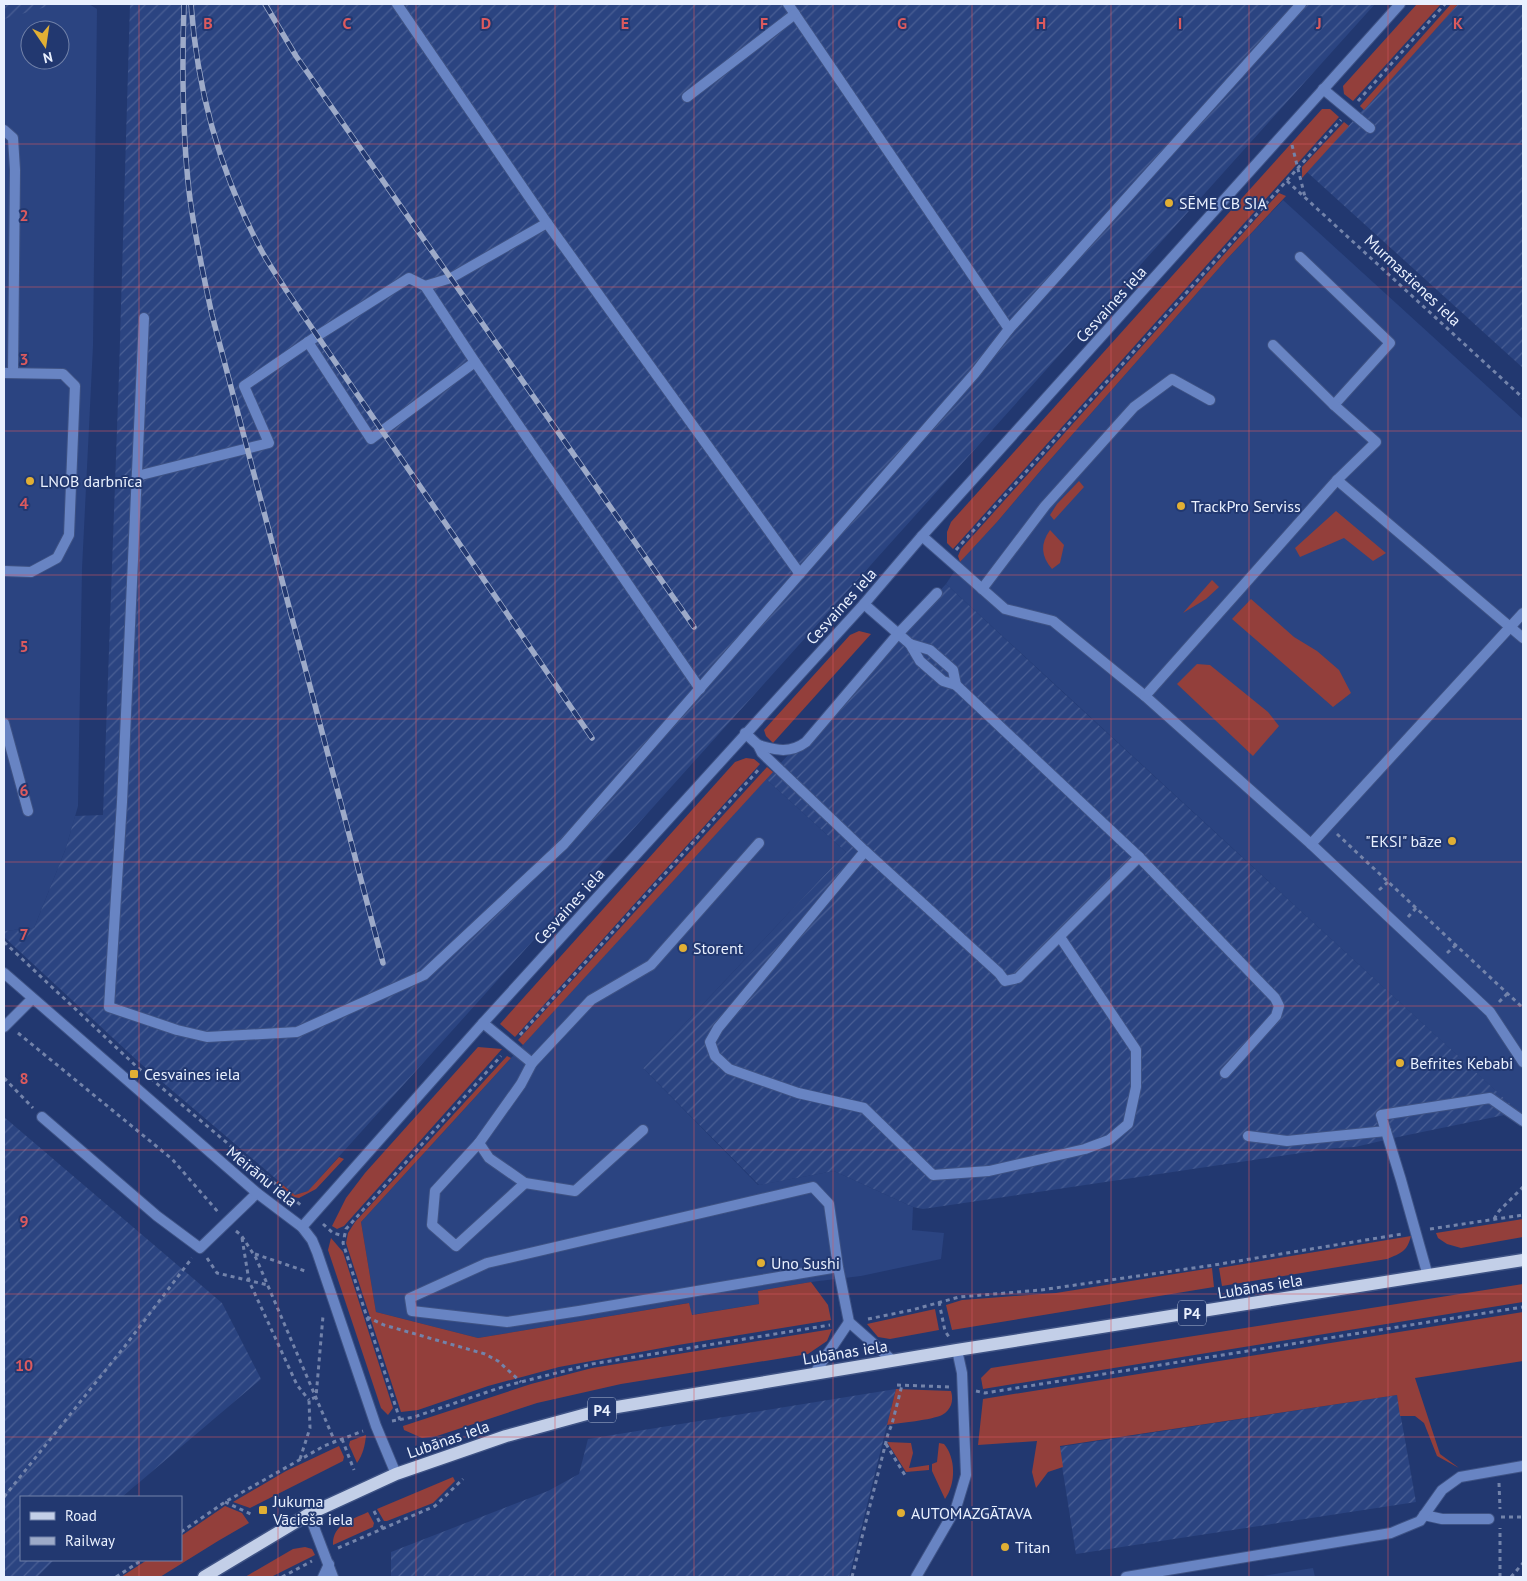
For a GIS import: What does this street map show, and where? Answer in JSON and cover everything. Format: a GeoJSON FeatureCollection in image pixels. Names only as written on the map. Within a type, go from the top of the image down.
{"type":"FeatureCollection","features":[{"type":"Feature","properties":{"kind":"main road","name":"Lubānas iela"},"geometry":{"type":"LineString","coordinates":[[204,1577],[309,1514],[396,1474],[506,1436],[605,1409],[893,1360],[1523,1260]]}},
{"type":"Feature","properties":{"kind":"street"},"geometry":{"type":"LineString","coordinates":[[397,4],[547,223],[800,574]]}},
{"type":"Feature","properties":{"kind":"street"},"geometry":{"type":"LineString","coordinates":[[788,4],[1009,329]]}},
{"type":"Feature","properties":{"kind":"street"},"geometry":{"type":"LineString","coordinates":[[144,318],[121,812],[109,1007],[177,1030],[207,1037],[297,1032],[424,976],[564,844],[975,373],[1009,329],[1301,4]]}},
{"type":"Feature","properties":{"kind":"street","name":"Cesvaines iela"},"geometry":{"type":"LineString","coordinates":[[302,1227],[483,1023],[864,604],[922,536],[1400,4]]}},
{"type":"Feature","properties":{"kind":"street"},"geometry":{"type":"LineString","coordinates":[[687,96],[795,14]]}},
{"type":"Feature","properties":{"kind":"street"},"geometry":{"type":"LineString","coordinates":[[1323,89],[1370,128]]}},
{"type":"Feature","properties":{"kind":"street"},"geometry":{"type":"LineString","coordinates":[[4,130],[13,138],[15,170],[9,373],[63,374],[75,386],[69,535],[57,558],[31,572],[4,571]]}},
{"type":"Feature","properties":{"kind":"street"},"geometry":{"type":"LineString","coordinates":[[424,286],[451,278],[547,223]]}},
{"type":"Feature","properties":{"kind":"street"},"geometry":{"type":"LineString","coordinates":[[1300,257],[1390,343],[1334,405]]}},
{"type":"Feature","properties":{"kind":"street"},"geometry":{"type":"LineString","coordinates":[[137,476],[269,443],[244,386],[308,342],[409,278],[424,286],[700,689]]}},
{"type":"Feature","properties":{"kind":"street"},"geometry":{"type":"LineString","coordinates":[[308,342],[371,439],[475,362]]}},
{"type":"Feature","properties":{"kind":"street"},"geometry":{"type":"LineString","coordinates":[[1145,696],[1337,480],[1376,442],[1334,405],[1273,345]]}},
{"type":"Feature","properties":{"kind":"street"},"geometry":{"type":"LineString","coordinates":[[982,589],[1045,506],[1134,407],[1172,379],[1210,400]]}},
{"type":"Feature","properties":{"kind":"street"},"geometry":{"type":"LineString","coordinates":[[1337,480],[1523,638]]}},
{"type":"Feature","properties":{"kind":"street"},"geometry":{"type":"LineString","coordinates":[[922,536],[1004,608],[1053,621],[1145,696],[1311,844],[1490,1012],[1523,1062]]}},
{"type":"Feature","properties":{"kind":"street"},"geometry":{"type":"LineString","coordinates":[[758,745],[785,751],[797,748],[806,742],[898,634],[937,593]]}},
{"type":"Feature","properties":{"kind":"street"},"geometry":{"type":"LineString","coordinates":[[864,604],[910,644],[920,660],[943,681],[956,685],[1139,857],[1275,998],[1279,1006],[1276,1016],[1225,1073]]}},
{"type":"Feature","properties":{"kind":"street"},"geometry":{"type":"LineString","coordinates":[[1311,844],[1523,613]]}},
{"type":"Feature","properties":{"kind":"street"},"geometry":{"type":"LineString","coordinates":[[910,644],[930,650],[953,670],[956,685]]}},
{"type":"Feature","properties":{"kind":"street"},"geometry":{"type":"LineString","coordinates":[[4,723],[28,811]]}},
{"type":"Feature","properties":{"kind":"street"},"geometry":{"type":"LineString","coordinates":[[745,733],[758,745],[762,753],[865,851],[1000,973],[1005,981],[1018,978],[1139,857]]}},
{"type":"Feature","properties":{"kind":"street"},"geometry":{"type":"LineString","coordinates":[[525,1183],[456,1246],[432,1225],[435,1190],[479,1143],[521,1084],[532,1063],[591,1000],[651,965],[758,843]]}},
{"type":"Feature","properties":{"kind":"street"},"geometry":{"type":"LineString","coordinates":[[865,851],[718,1028],[710,1042],[715,1056],[729,1069],[798,1093],[864,1108],[933,1175],[989,1171],[1085,1149],[1109,1140],[1128,1124],[1136,1087],[1136,1050],[1060,938]]}},
{"type":"Feature","properties":{"kind":"street","name":"Meirānu iela"},"geometry":{"type":"LineString","coordinates":[[4,973],[257,1193],[302,1227],[312,1240],[317,1252],[376,1426],[396,1474]]}},
{"type":"Feature","properties":{"kind":"street"},"geometry":{"type":"LineString","coordinates":[[5,1026],[32,999]]}},
{"type":"Feature","properties":{"kind":"street"},"geometry":{"type":"LineString","coordinates":[[483,1023],[532,1063]]}},
{"type":"Feature","properties":{"kind":"street"},"geometry":{"type":"LineString","coordinates":[[1428,1276],[1381,1115],[1490,1098],[1523,1120]]}},
{"type":"Feature","properties":{"kind":"street"},"geometry":{"type":"LineString","coordinates":[[42,1117],[157,1216],[200,1248],[257,1193]]}},
{"type":"Feature","properties":{"kind":"street"},"geometry":{"type":"LineString","coordinates":[[479,1143],[489,1158],[525,1183],[575,1191],[643,1130]]}},
{"type":"Feature","properties":{"kind":"street"},"geometry":{"type":"LineString","coordinates":[[1248,1136],[1287,1142],[1386,1131]]}},
{"type":"Feature","properties":{"kind":"street"},"geometry":{"type":"LineString","coordinates":[[838,1267],[507,1322],[412,1311],[410,1298],[487,1262],[813,1187],[829,1204],[838,1267],[849,1322],[893,1360]]}},
{"type":"Feature","properties":{"kind":"street"},"geometry":{"type":"LineString","coordinates":[[814,1374],[849,1322]]}},
{"type":"Feature","properties":{"kind":"street"},"geometry":{"type":"LineString","coordinates":[[916,1577],[956,1508],[966,1475],[962,1373],[957,1350]]}},
{"type":"Feature","properties":{"kind":"street"},"geometry":{"type":"LineString","coordinates":[[1126,1577],[1391,1533],[1420,1521],[1442,1490],[1460,1477],[1523,1466]]}},
{"type":"Feature","properties":{"kind":"street"},"geometry":{"type":"LineString","coordinates":[[309,1514],[333,1577]]}},
{"type":"Feature","properties":{"kind":"street"},"geometry":{"type":"LineString","coordinates":[[1424,1515],[1442,1520],[1489,1518]]}},
{"type":"Feature","properties":{"kind":"street"},"geometry":{"type":"LineString","coordinates":[[323,1577],[327,1559]]}},
{"type":"Feature","properties":{"kind":"path"},"geometry":{"type":"LineString","coordinates":[[1356,104],[1445,4]]}},
{"type":"Feature","properties":{"kind":"path"},"geometry":{"type":"LineString","coordinates":[[951,560],[955,551],[1342,119]]}},
{"type":"Feature","properties":{"kind":"path"},"geometry":{"type":"LineString","coordinates":[[1287,129],[1305,198]]}},
{"type":"Feature","properties":{"kind":"path","name":"Murmastienes iela"},"geometry":{"type":"LineString","coordinates":[[1287,181],[1523,398]]}},
{"type":"Feature","properties":{"kind":"path"},"geometry":{"type":"LineString","coordinates":[[1328,826],[1383,875],[1388,882],[1412,902],[1456,945],[1490,974],[1523,1008]]}},
{"type":"Feature","properties":{"kind":"path"},"geometry":{"type":"LineString","coordinates":[[1382,887],[1388,882]]}},
{"type":"Feature","properties":{"kind":"path"},"geometry":{"type":"LineString","coordinates":[[1411,914],[1416,908]]}},
{"type":"Feature","properties":{"kind":"path"},"geometry":{"type":"LineString","coordinates":[[4,942],[136,1066],[333,1233],[344,1236]]}},
{"type":"Feature","properties":{"kind":"path"},"geometry":{"type":"LineString","coordinates":[[1450,950],[1456,945]]}},
{"type":"Feature","properties":{"kind":"path"},"geometry":{"type":"LineString","coordinates":[[1501,1000],[1508,993]]}},
{"type":"Feature","properties":{"kind":"path"},"geometry":{"type":"LineString","coordinates":[[5,1026],[172,1159],[227,1222],[241,1235],[254,1254],[335,1442]]}},
{"type":"Feature","properties":{"kind":"path"},"geometry":{"type":"LineString","coordinates":[[4,1078],[42,1117]]}},
{"type":"Feature","properties":{"kind":"path"},"geometry":{"type":"LineString","coordinates":[[1494,1219],[1499,1211],[1523,1187]]}},
{"type":"Feature","properties":{"kind":"path"},"geometry":{"type":"LineString","coordinates":[[392,1421],[414,1418],[522,1382],[592,1364],[849,1322],[978,1295],[1041,1290],[1523,1215]]}},
{"type":"Feature","properties":{"kind":"path"},"geometry":{"type":"LineString","coordinates":[[241,1235],[249,1282],[297,1385],[309,1400],[310,1428],[300,1460]]}},
{"type":"Feature","properties":{"kind":"path"},"geometry":{"type":"LineString","coordinates":[[200,1248],[217,1273],[268,1285]]}},
{"type":"Feature","properties":{"kind":"path"},"geometry":{"type":"LineString","coordinates":[[254,1254],[325,1277]]}},
{"type":"Feature","properties":{"kind":"path"},"geometry":{"type":"LineString","coordinates":[[4,1498],[184,1269]]}},
{"type":"Feature","properties":{"kind":"path"},"geometry":{"type":"LineString","coordinates":[[316,1396],[323,1312],[331,1295]]}},
{"type":"Feature","properties":{"kind":"path"},"geometry":{"type":"LineString","coordinates":[[939,1302],[945,1331]]}},
{"type":"Feature","properties":{"kind":"path"},"geometry":{"type":"LineString","coordinates":[[897,1385],[962,1387],[986,1393],[1523,1307]]}},
{"type":"Feature","properties":{"kind":"path"},"geometry":{"type":"LineString","coordinates":[[367,1317],[384,1325],[485,1354],[498,1361],[522,1382]]}},
{"type":"Feature","properties":{"kind":"path"},"geometry":{"type":"LineString","coordinates":[[852,1577],[902,1385]]}},
{"type":"Feature","properties":{"kind":"path"},"geometry":{"type":"LineString","coordinates":[[309,1400],[316,1396]]}},
{"type":"Feature","properties":{"kind":"path"},"geometry":{"type":"LineString","coordinates":[[182,1531],[225,1502],[300,1460],[364,1430]]}},
{"type":"Feature","properties":{"kind":"path"},"geometry":{"type":"LineString","coordinates":[[342,1439],[354,1470]]}},
{"type":"Feature","properties":{"kind":"path"},"geometry":{"type":"LineString","coordinates":[[886,1444],[906,1478]]}},
{"type":"Feature","properties":{"kind":"path"},"geometry":{"type":"LineString","coordinates":[[282,1577],[327,1559],[383,1529],[435,1506],[463,1479]]}},
{"type":"Feature","properties":{"kind":"path"},"geometry":{"type":"LineString","coordinates":[[225,1502],[253,1515]]}},
{"type":"Feature","properties":{"kind":"path"},"geometry":{"type":"LineString","coordinates":[[374,1511],[383,1529]]}},
{"type":"Feature","properties":{"kind":"path"},"geometry":{"type":"LineString","coordinates":[[1489,1518],[1523,1517]]}},
{"type":"Feature","properties":{"kind":"path"},"geometry":{"type":"LineString","coordinates":[[116,1577],[140,1561]]}},
{"type":"Feature","properties":{"kind":"path"},"geometry":{"type":"LineString","coordinates":[[1511,1577],[1523,1563]]}},
{"type":"Feature","properties":{"kind":"shaded area"},"geometry":{"type":"Polygon","coordinates":[[[4,4],[56,4],[4,19],[4,4]]]}},
{"type":"Feature","properties":{"kind":"shaded area"},"geometry":{"type":"Polygon","coordinates":[[[51,4],[89,4],[97,9],[93,346],[82,569],[78,806],[66,848],[34,928],[4,931],[4,18],[51,4]]]}},
{"type":"Feature","properties":{"kind":"shaded area"},"geometry":{"type":"Polygon","coordinates":[[[130,4],[1375,4],[308,1191],[295,1195],[140,1063],[4,937],[4,931],[34,928],[66,848],[75,816],[103,815],[130,4]]]}},
{"type":"Feature","properties":{"kind":"shaded area"},"geometry":{"type":"Polygon","coordinates":[[[1417,4],[1441,4],[1353,101],[1344,94],[1343,86],[1417,4]]]}},
{"type":"Feature","properties":{"kind":"shaded area"},"geometry":{"type":"Polygon","coordinates":[[[1451,4],[1458,4],[1364,110],[1360,106],[1451,4]]]}},
{"type":"Feature","properties":{"kind":"shaded area"},"geometry":{"type":"Polygon","coordinates":[[[1458,4],[1523,4],[1523,368],[1307,172],[1458,4]]]}},
{"type":"Feature","properties":{"kind":"shaded area"},"geometry":{"type":"Polygon","coordinates":[[[1322,109],[1330,109],[1339,117],[953,549],[947,543],[947,532],[951,522],[1322,109]]]}},
{"type":"Feature","properties":{"kind":"shaded area"},"geometry":{"type":"Polygon","coordinates":[[[1344,122],[1349,126],[1302,178],[1302,167],[1344,122]]]}},
{"type":"Feature","properties":{"kind":"shaded area"},"geometry":{"type":"Polygon","coordinates":[[[1279,193],[1286,196],[1227,259],[960,562],[958,556],[961,549],[1279,193]]]}},
{"type":"Feature","properties":{"kind":"shaded area"},"geometry":{"type":"Polygon","coordinates":[[[1283,200],[1523,419],[1523,1116],[946,584],[963,558],[997,522],[1227,259],[1283,200]]]}},
{"type":"Feature","properties":{"kind":"shaded area"},"geometry":{"type":"Polygon","coordinates":[[[1079,481],[1084,487],[1054,520],[1050,515],[1057,504],[1079,481]]]}},
{"type":"Feature","properties":{"kind":"shaded area"},"geometry":{"type":"Polygon","coordinates":[[[1336,511],[1386,553],[1373,561],[1344,538],[1300,557],[1295,548],[1336,511]]]}},
{"type":"Feature","properties":{"kind":"shaded area"},"geometry":{"type":"Polygon","coordinates":[[[1050,530],[1064,545],[1060,563],[1052,569],[1043,550],[1043,545],[1050,530]]]}},
{"type":"Feature","properties":{"kind":"shaded area"},"geometry":{"type":"Polygon","coordinates":[[[1212,580],[1219,587],[1206,599],[1183,613],[1212,580]]]}},
{"type":"Feature","properties":{"kind":"shaded area"},"geometry":{"type":"Polygon","coordinates":[[[946,584],[1519,1112],[1355,1147],[1335,1148],[923,1209],[913,1207],[834,1171],[759,1185],[643,1068],[846,852],[766,779],[946,584]]]}},
{"type":"Feature","properties":{"kind":"shaded area"},"geometry":{"type":"Polygon","coordinates":[[[1251,599],[1294,637],[1317,651],[1339,670],[1351,693],[1333,707],[1232,619],[1251,599]]]}},
{"type":"Feature","properties":{"kind":"shaded area"},"geometry":{"type":"Polygon","coordinates":[[[859,631],[871,634],[773,743],[766,736],[764,730],[850,635],[859,631]]]}},
{"type":"Feature","properties":{"kind":"shaded area"},"geometry":{"type":"Polygon","coordinates":[[[1197,664],[1210,665],[1268,712],[1279,726],[1253,756],[1177,684],[1197,664]]]}},
{"type":"Feature","properties":{"kind":"shaded area"},"geometry":{"type":"Polygon","coordinates":[[[746,758],[754,759],[760,764],[515,1037],[500,1024],[735,762],[746,758]]]}},
{"type":"Feature","properties":{"kind":"shaded area"},"geometry":{"type":"Polygon","coordinates":[[[767,767],[773,772],[523,1045],[518,1040],[767,767]]]}},
{"type":"Feature","properties":{"kind":"shaded area","name":"Storent"},"geometry":{"type":"Polygon","coordinates":[[[766,779],[846,852],[643,1068],[758,1185],[834,1171],[913,1207],[912,1230],[944,1233],[941,1259],[861,1276],[758,1291],[759,1304],[691,1315],[688,1303],[478,1338],[376,1312],[361,1222],[766,779]]]}},
{"type":"Feature","properties":{"kind":"shaded area"},"geometry":{"type":"Polygon","coordinates":[[[478,1047],[502,1049],[344,1226],[337,1229],[332,1226],[346,1198],[365,1173],[478,1047]]]}},
{"type":"Feature","properties":{"kind":"shaded area"},"geometry":{"type":"Polygon","coordinates":[[[507,1056],[511,1058],[361,1222],[376,1312],[478,1338],[689,1303],[692,1315],[759,1304],[758,1291],[811,1282],[828,1305],[831,1320],[559,1367],[488,1386],[418,1410],[401,1412],[346,1243],[348,1233],[355,1222],[507,1056]]]}},
{"type":"Feature","properties":{"kind":"shaded area"},"geometry":{"type":"Polygon","coordinates":[[[4,1117],[222,1303],[261,1379],[123,1496],[20,1496],[20,1561],[53,1561],[37,1577],[4,1577],[4,1117]]]}},
{"type":"Feature","properties":{"kind":"shaded area"},"geometry":{"type":"Polygon","coordinates":[[[339,1157],[344,1159],[316,1189],[299,1198],[293,1197],[276,1183],[278,1181],[295,1195],[308,1191],[339,1157]]]}},
{"type":"Feature","properties":{"kind":"shaded area"},"geometry":{"type":"Polygon","coordinates":[[[1523,1219],[1523,1237],[1461,1248],[1447,1244],[1438,1238],[1436,1233],[1523,1219]]]}},
{"type":"Feature","properties":{"kind":"shaded area"},"geometry":{"type":"Polygon","coordinates":[[[1411,1236],[1408,1246],[1403,1251],[1387,1259],[1222,1286],[1219,1268],[1411,1236]]]}},
{"type":"Feature","properties":{"kind":"shaded area"},"geometry":{"type":"Polygon","coordinates":[[[331,1238],[343,1252],[393,1408],[388,1415],[381,1408],[328,1250],[331,1238]]]}},
{"type":"Feature","properties":{"kind":"shaded area"},"geometry":{"type":"Polygon","coordinates":[[[1212,1268],[1214,1287],[952,1330],[946,1305],[962,1300],[1056,1293],[1212,1268]]]}},
{"type":"Feature","properties":{"kind":"shaded area"},"geometry":{"type":"Polygon","coordinates":[[[1523,1284],[1523,1302],[983,1389],[981,1378],[991,1368],[1523,1284]]]}},
{"type":"Feature","properties":{"kind":"shaded area"},"geometry":{"type":"Polygon","coordinates":[[[935,1309],[939,1330],[890,1339],[878,1337],[867,1324],[935,1309]]]}},
{"type":"Feature","properties":{"kind":"shaded area"},"geometry":{"type":"Polygon","coordinates":[[[1523,1312],[1523,1361],[1415,1378],[1440,1454],[1459,1468],[1437,1456],[1424,1423],[1415,1416],[1400,1416],[1397,1395],[1060,1446],[1063,1467],[1048,1472],[1036,1488],[1032,1472],[1037,1441],[978,1445],[983,1399],[1523,1312]]]}},
{"type":"Feature","properties":{"kind":"shaded area"},"geometry":{"type":"Polygon","coordinates":[[[832,1329],[827,1341],[808,1354],[621,1384],[537,1403],[437,1436],[422,1438],[404,1430],[403,1426],[531,1384],[592,1368],[832,1329]]]}},
{"type":"Feature","properties":{"kind":"shaded area"},"geometry":{"type":"Polygon","coordinates":[[[896,1389],[849,1577],[391,1577],[391,1552],[548,1491],[579,1474],[588,1439],[896,1389]]]}},
{"type":"Feature","properties":{"kind":"shaded area"},"geometry":{"type":"Polygon","coordinates":[[[896,1389],[951,1391],[952,1402],[948,1411],[937,1417],[887,1425],[896,1389]]]}},
{"type":"Feature","properties":{"kind":"shaded area"},"geometry":{"type":"Polygon","coordinates":[[[1397,1395],[1416,1502],[1076,1554],[1059,1447],[1397,1395]]]}},
{"type":"Feature","properties":{"kind":"shaded area"},"geometry":{"type":"Polygon","coordinates":[[[366,1435],[363,1450],[357,1463],[349,1445],[350,1441],[366,1435]]]}},
{"type":"Feature","properties":{"kind":"shaded area"},"geometry":{"type":"Polygon","coordinates":[[[887,1442],[911,1443],[913,1453],[909,1468],[929,1465],[929,1470],[906,1472],[887,1442]]]}},
{"type":"Feature","properties":{"kind":"shaded area"},"geometry":{"type":"Polygon","coordinates":[[[939,1443],[944,1444],[951,1456],[953,1471],[949,1493],[945,1499],[932,1471],[932,1464],[937,1462],[939,1443]]]}},
{"type":"Feature","properties":{"kind":"shaded area"},"geometry":{"type":"Polygon","coordinates":[[[339,1446],[344,1457],[343,1461],[250,1508],[233,1502],[286,1471],[339,1446]]]}},
{"type":"Feature","properties":{"kind":"shaded area"},"geometry":{"type":"Polygon","coordinates":[[[453,1477],[455,1481],[433,1503],[387,1521],[384,1521],[377,1509],[453,1477]]]}},
{"type":"Feature","properties":{"kind":"shaded area"},"geometry":{"type":"Polygon","coordinates":[[[225,1506],[242,1513],[249,1523],[160,1577],[121,1577],[145,1561],[182,1561],[182,1535],[225,1506]]]}},
{"type":"Feature","properties":{"kind":"shaded area"},"geometry":{"type":"Polygon","coordinates":[[[368,1512],[374,1523],[373,1527],[333,1545],[339,1527],[368,1512]]]}},
{"type":"Feature","properties":{"kind":"shaded area"},"geometry":{"type":"Polygon","coordinates":[[[305,1547],[312,1549],[315,1555],[271,1577],[245,1577],[293,1549],[305,1547]]]}},
{"type":"Feature","properties":{"kind":"shaded area"},"geometry":{"type":"Polygon","coordinates":[[[1313,1568],[1315,1577],[1256,1577],[1313,1568]]]}},
{"type":"Feature","properties":{"kind":"railway"},"geometry":{"type":"LineString","coordinates":[[184,4],[185,144],[191,207],[202,269],[212,315],[383,963]]}},
{"type":"Feature","properties":{"kind":"railway"},"geometry":{"type":"LineString","coordinates":[[191,4],[199,67],[213,129],[233,190],[260,248],[286,290],[592,738]]}},
{"type":"Feature","properties":{"kind":"railway"},"geometry":{"type":"LineString","coordinates":[[265,4],[296,56],[694,627]]}},
{"type":"Feature","properties":{"kind":"place","name":"SĒME CB SIA"},"geometry":{"type":"Point","coordinates":[1169,203]}},
{"type":"Feature","properties":{"kind":"place","name":"LNOB darbnīca"},"geometry":{"type":"Point","coordinates":[30,481]}},
{"type":"Feature","properties":{"kind":"place","name":"TrackPro Serviss"},"geometry":{"type":"Point","coordinates":[1181,506]}},
{"type":"Feature","properties":{"kind":"place","name":"\"EKSI\" bāze"},"geometry":{"type":"Point","coordinates":[1452,841]}},
{"type":"Feature","properties":{"kind":"place","name":"Storent"},"geometry":{"type":"Point","coordinates":[683,948]}},
{"type":"Feature","properties":{"kind":"place","name":"Befrites Kebabi"},"geometry":{"type":"Point","coordinates":[1400,1063]}},
{"type":"Feature","properties":{"kind":"place","name":"Cesvaines iela"},"geometry":{"type":"Point","coordinates":[134,1074]}},
{"type":"Feature","properties":{"kind":"place","name":"Uno Sushi"},"geometry":{"type":"Point","coordinates":[761,1263]}},
{"type":"Feature","properties":{"kind":"place","name":"Jukuma Vācieša iela"},"geometry":{"type":"Point","coordinates":[263,1510]}},
{"type":"Feature","properties":{"kind":"place","name":"AUTOMAZGĀTAVA"},"geometry":{"type":"Point","coordinates":[901,1513]}},
{"type":"Feature","properties":{"kind":"place","name":"Titan"},"geometry":{"type":"Point","coordinates":[1005,1547]}}]}
